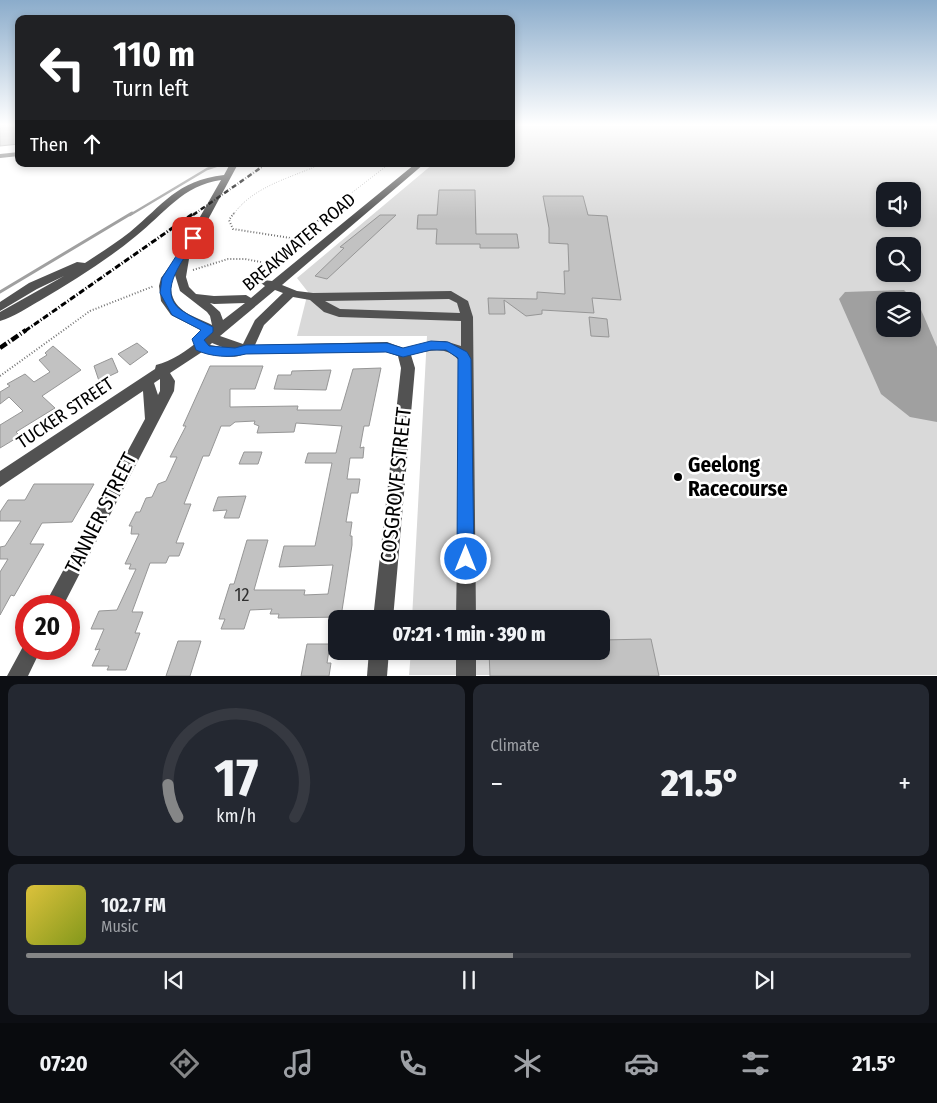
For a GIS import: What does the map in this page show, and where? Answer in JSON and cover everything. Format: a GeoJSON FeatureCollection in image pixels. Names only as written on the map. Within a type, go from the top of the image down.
{"type":"FeatureCollection","features":[{"type":"Feature","properties":{"kind":"street"},"geometry":{"type":"LineString","coordinates":[[232,167],[185,253],[166,280],[165,289],[167,300],[176,312],[209,334],[224,352],[387,347],[403,353],[431,345],[448,346],[459,351],[465,359]]}},
{"type":"Feature","properties":{"kind":"street","name":"BREAKWATER ROAD"},"geometry":{"type":"LineString","coordinates":[[303,259],[416,167]]}},
{"type":"Feature","properties":{"kind":"street"},"geometry":{"type":"LineString","coordinates":[[0,317],[60,285],[133,235],[158,209],[180,192],[204,180],[227,177]]}},
{"type":"Feature","properties":{"kind":"street"},"geometry":{"type":"LineString","coordinates":[[0,307],[33,286],[106,253]]}},
{"type":"Feature","properties":{"kind":"street"},"geometry":{"type":"LineString","coordinates":[[185,253],[180,274],[185,290],[215,313],[209,334]]}},
{"type":"Feature","properties":{"kind":"street","name":"TUCKER STREET"},"geometry":{"type":"LineString","coordinates":[[0,480],[155,375],[209,334],[246,299],[271,284],[303,259]]}},
{"type":"Feature","properties":{"kind":"street"},"geometry":{"type":"LineString","coordinates":[[271,284],[291,292],[313,296],[451,295],[462,300],[467,317],[465,359],[466,610]]}},
{"type":"Feature","properties":{"kind":"street","name":"BREAKWATER ROAD"},"geometry":{"type":"LineString","coordinates":[[209,334],[271,284]]}},
{"type":"Feature","properties":{"kind":"street"},"geometry":{"type":"LineString","coordinates":[[185,290],[194,296],[211,300],[232,301],[246,299]]}},
{"type":"Feature","properties":{"kind":"street"},"geometry":{"type":"LineString","coordinates":[[246,350],[259,323],[291,292]]}},
{"type":"Feature","properties":{"kind":"street"},"geometry":{"type":"LineString","coordinates":[[313,296],[328,309],[348,314],[467,317]]}},
{"type":"Feature","properties":{"kind":"street","name":"COSGROVE STREET"},"geometry":{"type":"LineString","coordinates":[[384,610],[408,368],[407,359],[403,353]]}},
{"type":"Feature","properties":{"kind":"street","name":"TANNER STREET"},"geometry":{"type":"LineString","coordinates":[[59,595],[168,386],[168,381],[155,375],[150,419]]}},
{"type":"Feature","properties":{"kind":"street"},"geometry":{"type":"LineString","coordinates":[[17,676],[25,660]]}},
{"type":"Feature","properties":{"kind":"street"},"geometry":{"type":"LineString","coordinates":[[377,676],[379,660]]}},
{"type":"Feature","properties":{"kind":"street"},"geometry":{"type":"LineString","coordinates":[[466,660],[466,676]]}},
{"type":"Feature","properties":{"kind":"path"},"geometry":{"type":"LineString","coordinates":[[314,167],[255,193],[237,207],[229,220],[233,229],[297,239],[318,247]]}},
{"type":"Feature","properties":{"kind":"path"},"geometry":{"type":"LineString","coordinates":[[328,238],[312,227],[319,218],[385,167]]}},
{"type":"Feature","properties":{"kind":"shaded area","name":"Geelong Racecourse"},"geometry":{"type":"Polygon","coordinates":[[[515,156],[937,156],[937,675],[409,675],[410,660],[610,660],[610,610],[412,610],[427,336],[297,336],[308,292],[297,278],[429,167],[515,167],[515,156]]]}},
{"type":"Feature","properties":{"kind":"shaded area"},"geometry":{"type":"Polygon","coordinates":[[[904,290],[906,292],[876,292],[876,337],[921,337],[921,310],[937,347],[937,422],[910,417],[881,394],[839,299],[845,292],[904,290]]]}},
{"type":"Feature","properties":{"kind":"building"},"geometry":{"type":"Polygon","coordinates":[[[439,190],[475,190],[476,234],[517,234],[519,248],[480,248],[480,244],[436,244],[437,229],[417,229],[418,215],[437,215],[439,190]]]}},
{"type":"Feature","properties":{"kind":"building"},"geometry":{"type":"Polygon","coordinates":[[[543,196],[583,196],[588,215],[607,216],[621,300],[592,298],[594,313],[542,310],[542,314],[526,316],[504,300],[505,314],[489,314],[488,298],[537,299],[537,292],[565,294],[564,271],[569,271],[568,244],[549,243],[549,228],[543,196]]]}},
{"type":"Feature","properties":{"kind":"building"},"geometry":{"type":"Polygon","coordinates":[[[380,215],[396,215],[327,279],[315,276],[344,248],[340,247],[380,215]]]}},
{"type":"Feature","properties":{"kind":"building"},"geometry":{"type":"Polygon","coordinates":[[[589,317],[607,319],[609,337],[591,336],[589,317]]]}},
{"type":"Feature","properties":{"kind":"building"},"geometry":{"type":"Polygon","coordinates":[[[137,343],[148,352],[130,365],[118,354],[137,343]]]}},
{"type":"Feature","properties":{"kind":"building"},"geometry":{"type":"Polygon","coordinates":[[[53,346],[81,370],[42,396],[55,408],[16,432],[20,436],[0,448],[0,425],[23,411],[9,397],[0,404],[0,392],[10,386],[7,384],[25,374],[34,382],[50,372],[39,360],[47,355],[45,353],[53,346]]]}},
{"type":"Feature","properties":{"kind":"building"},"geometry":{"type":"Polygon","coordinates":[[[112,358],[118,372],[99,381],[94,366],[112,358]]]}},
{"type":"Feature","properties":{"kind":"building"},"geometry":{"type":"Polygon","coordinates":[[[210,366],[263,366],[255,389],[230,389],[230,407],[298,406],[297,410],[341,410],[353,369],[381,368],[369,426],[364,426],[360,448],[364,447],[363,458],[350,458],[347,479],[360,479],[358,493],[351,493],[346,522],[352,522],[350,536],[352,536],[352,545],[342,610],[328,610],[328,617],[278,618],[279,614],[270,614],[272,609],[250,610],[244,629],[221,629],[225,619],[219,619],[230,584],[234,584],[247,540],[268,540],[254,590],[305,590],[304,595],[328,594],[333,565],[279,567],[284,546],[315,546],[332,463],[305,463],[308,453],[336,453],[342,426],[296,423],[294,432],[257,433],[259,426],[254,424],[255,421],[235,422],[230,426],[221,426],[209,456],[203,456],[184,504],[191,504],[176,543],[184,543],[179,556],[169,556],[166,563],[150,563],[132,612],[143,612],[135,633],[140,633],[126,670],[107,670],[109,666],[92,666],[100,649],[95,650],[104,629],[91,629],[99,611],[117,610],[136,569],[129,569],[131,564],[125,564],[139,534],[131,534],[132,526],[129,526],[136,512],[140,512],[146,498],[152,497],[158,484],[166,481],[177,457],[170,457],[186,426],[183,426],[210,366]]]}},
{"type":"Feature","properties":{"kind":"building"},"geometry":{"type":"Polygon","coordinates":[[[331,370],[326,390],[274,389],[278,375],[291,375],[292,371],[331,370]]]}},
{"type":"Feature","properties":{"kind":"building"},"geometry":{"type":"Polygon","coordinates":[[[244,452],[262,452],[258,464],[239,464],[244,452]]]}},
{"type":"Feature","properties":{"kind":"building"},"geometry":{"type":"Polygon","coordinates":[[[34,484],[94,484],[72,522],[42,523],[30,544],[44,544],[14,596],[11,595],[0,615],[0,572],[8,559],[0,559],[0,547],[5,546],[21,521],[0,521],[0,512],[8,500],[25,500],[34,484]]]}},
{"type":"Feature","properties":{"kind":"building"},"geometry":{"type":"Polygon","coordinates":[[[246,496],[239,518],[224,518],[227,510],[213,511],[218,497],[246,496]]]}},
{"type":"Feature","properties":{"kind":"building"},"geometry":{"type":"Polygon","coordinates":[[[651,639],[659,676],[490,676],[489,660],[610,660],[610,640],[651,639]]]}},
{"type":"Feature","properties":{"kind":"building"},"geometry":{"type":"Polygon","coordinates":[[[178,641],[201,641],[190,676],[166,676],[178,641]]]}},
{"type":"Feature","properties":{"kind":"building"},"geometry":{"type":"Polygon","coordinates":[[[307,644],[328,644],[327,663],[331,663],[329,676],[301,676],[307,644]]]}},
{"type":"Feature","properties":{"kind":"waterway"},"geometry":{"type":"LineString","coordinates":[[130,215],[213,167]]}},
{"type":"Feature","properties":{"kind":"waterway"},"geometry":{"type":"LineString","coordinates":[[0,292],[132,213]]}},
{"type":"Feature","properties":{"kind":"railway"},"geometry":{"type":"LineString","coordinates":[[193,215],[262,167]]}},
{"type":"Feature","properties":{"kind":"railway"},"geometry":{"type":"LineString","coordinates":[[25,331],[194,213]]}},
{"type":"Feature","properties":{"kind":"railway"},"geometry":{"type":"LineString","coordinates":[[0,348],[26,330]]}},
{"type":"Feature","properties":{"kind":"place","name":"Geelong Racecourse"},"geometry":{"type":"Point","coordinates":[678,477]}},
{"type":"Feature","properties":{"kind":"route"},"geometry":{"type":"LineString","coordinates":[[193,238],[166,280],[165,293],[169,304],[176,312],[209,330],[198,339],[200,347],[207,350],[239,352],[246,350],[387,347],[403,353],[431,345],[448,346],[459,351],[465,359],[466,559]]}}]}
